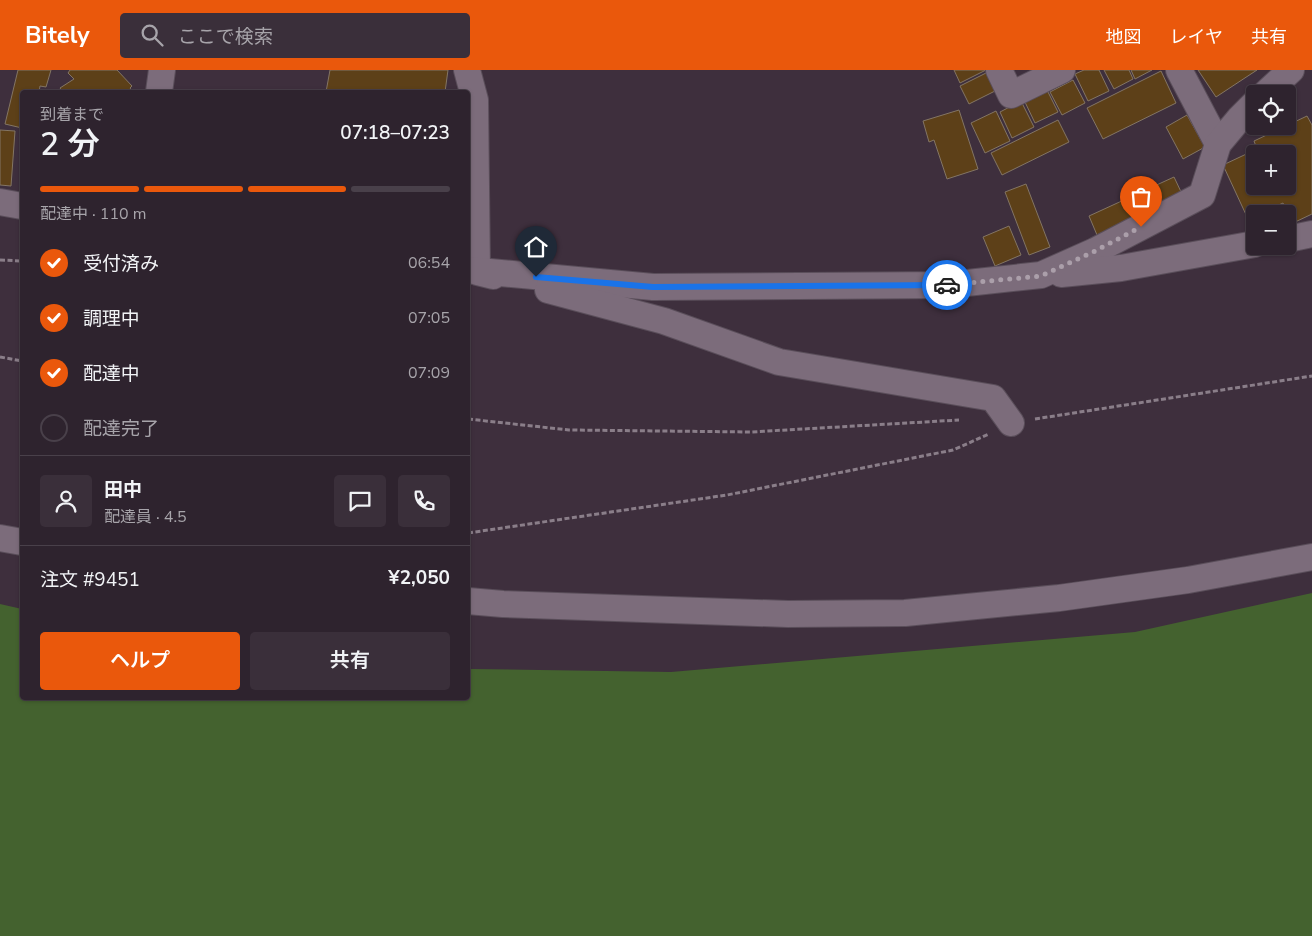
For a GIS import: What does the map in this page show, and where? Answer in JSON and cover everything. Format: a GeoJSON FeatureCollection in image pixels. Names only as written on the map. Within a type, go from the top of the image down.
{"type":"FeatureCollection","features":[{"type":"Feature","properties":{"kind":"street"},"geometry":{"type":"LineString","coordinates":[[160,90],[162,70]]}},
{"type":"Feature","properties":{"kind":"street"},"geometry":{"type":"LineString","coordinates":[[468,70],[475,100],[472,271]]}},
{"type":"Feature","properties":{"kind":"street"},"geometry":{"type":"LineString","coordinates":[[999,70],[1011,95],[1062,70]]}},
{"type":"Feature","properties":{"kind":"street"},"geometry":{"type":"LineString","coordinates":[[1179,70],[1218,144]]}},
{"type":"Feature","properties":{"kind":"street"},"geometry":{"type":"LineString","coordinates":[[1274,85],[1290,70]]}},
{"type":"Feature","properties":{"kind":"street"},"geometry":{"type":"LineString","coordinates":[[1041,276],[1095,251],[1202,195],[1218,144],[1246,112]]}},
{"type":"Feature","properties":{"kind":"street"},"geometry":{"type":"LineString","coordinates":[[0,202],[20,206]]}},
{"type":"Feature","properties":{"kind":"street"},"geometry":{"type":"LineString","coordinates":[[1296,237],[1312,234]]}},
{"type":"Feature","properties":{"kind":"street"},"geometry":{"type":"LineString","coordinates":[[472,271],[653,287],[948,285],[1121,268],[1246,246]]}},
{"type":"Feature","properties":{"kind":"street"},"geometry":{"type":"LineString","coordinates":[[472,271],[664,321],[780,362],[993,398],[1012,423]]}},
{"type":"Feature","properties":{"kind":"street"},"geometry":{"type":"LineString","coordinates":[[0,538],[20,542]]}},
{"type":"Feature","properties":{"kind":"street"},"geometry":{"type":"LineString","coordinates":[[470,601],[779,614],[905,613],[1068,597],[1188,580],[1312,557]]}},
{"type":"Feature","properties":{"kind":"path"},"geometry":{"type":"LineString","coordinates":[[0,260],[20,261]]}},
{"type":"Feature","properties":{"kind":"path"},"geometry":{"type":"LineString","coordinates":[[0,357],[20,361]]}},
{"type":"Feature","properties":{"kind":"path"},"geometry":{"type":"LineString","coordinates":[[470,533],[727,495],[953,450],[1012,423],[1312,376]]}},
{"type":"Feature","properties":{"kind":"path"},"geometry":{"type":"LineString","coordinates":[[470,419],[569,430],[751,432],[966,419]]}},
{"type":"Feature","properties":{"kind":"green space"},"geometry":{"type":"Polygon","coordinates":[[[1312,593],[1312,936],[0,936],[0,604],[20,609],[20,700],[470,700],[470,669],[671,672],[1135,632],[1312,593]]]}},
{"type":"Feature","properties":{"kind":"building"},"geometry":{"type":"Polygon","coordinates":[[[18,70],[51,70],[46,87],[40,86],[39,90],[20,90],[20,128],[5,124],[18,70]]]}},
{"type":"Feature","properties":{"kind":"building"},"geometry":{"type":"Polygon","coordinates":[[[70,70],[117,70],[132,86],[130,88],[132,90],[62,90],[60,88],[74,79],[68,73],[70,70]]]}},
{"type":"Feature","properties":{"kind":"building"},"geometry":{"type":"Polygon","coordinates":[[[330,70],[448,70],[445,90],[326,90],[330,70]]]}},
{"type":"Feature","properties":{"kind":"building"},"geometry":{"type":"Polygon","coordinates":[[[954,70],[986,70],[960,83],[954,70]]]}},
{"type":"Feature","properties":{"kind":"building"},"geometry":{"type":"Polygon","coordinates":[[[1084,70],[1099,70],[1109,91],[1088,101],[1075,74],[1084,70]]]}},
{"type":"Feature","properties":{"kind":"building"},"geometry":{"type":"Polygon","coordinates":[[[1104,70],[1129,70],[1133,79],[1114,89],[1104,70]]]}},
{"type":"Feature","properties":{"kind":"building"},"geometry":{"type":"Polygon","coordinates":[[[1131,70],[1152,70],[1135,79],[1131,70]]]}},
{"type":"Feature","properties":{"kind":"building"},"geometry":{"type":"Polygon","coordinates":[[[1198,70],[1257,70],[1216,97],[1198,70]]]}},
{"type":"Feature","properties":{"kind":"building"},"geometry":{"type":"Polygon","coordinates":[[[990,71],[999,89],[969,104],[960,86],[990,71]]]}},
{"type":"Feature","properties":{"kind":"building"},"geometry":{"type":"Polygon","coordinates":[[[1161,71],[1176,103],[1103,139],[1087,108],[1161,71]]]}},
{"type":"Feature","properties":{"kind":"building"},"geometry":{"type":"Polygon","coordinates":[[[1073,80],[1085,103],[1062,115],[1050,92],[1073,80]]]}},
{"type":"Feature","properties":{"kind":"building"},"geometry":{"type":"Polygon","coordinates":[[[1047,90],[1058,112],[1035,123],[1024,100],[1047,90]]]}},
{"type":"Feature","properties":{"kind":"building"},"geometry":{"type":"Polygon","coordinates":[[[1021,101],[1034,127],[1012,138],[1000,112],[1021,101]]]}},
{"type":"Feature","properties":{"kind":"building"},"geometry":{"type":"Polygon","coordinates":[[[959,110],[978,169],[947,179],[934,140],[929,142],[923,121],[959,110]]]}},
{"type":"Feature","properties":{"kind":"building"},"geometry":{"type":"Polygon","coordinates":[[[996,111],[1010,141],[985,153],[971,123],[996,111]]]}},
{"type":"Feature","properties":{"kind":"building"},"geometry":{"type":"Polygon","coordinates":[[[1187,115],[1205,147],[1183,159],[1166,127],[1187,115]]]}},
{"type":"Feature","properties":{"kind":"building"},"geometry":{"type":"Polygon","coordinates":[[[1307,116],[1312,125],[1312,214],[1296,222],[1296,205],[1284,205],[1283,203],[1279,205],[1246,205],[1246,215],[1223,165],[1246,154],[1246,195],[1296,195],[1296,145],[1256,145],[1254,141],[1267,135],[1296,135],[1296,121],[1307,116]]]}},
{"type":"Feature","properties":{"kind":"building"},"geometry":{"type":"Polygon","coordinates":[[[1058,120],[1069,142],[1002,175],[991,153],[1058,120]]]}},
{"type":"Feature","properties":{"kind":"building"},"geometry":{"type":"Polygon","coordinates":[[[0,130],[15,131],[11,186],[0,185],[0,130]]]}},
{"type":"Feature","properties":{"kind":"building"},"geometry":{"type":"Polygon","coordinates":[[[1174,177],[1183,196],[1097,235],[1089,216],[1174,177]]]}},
{"type":"Feature","properties":{"kind":"building"},"geometry":{"type":"Polygon","coordinates":[[[1026,184],[1050,247],[1029,255],[1005,192],[1026,184]]]}},
{"type":"Feature","properties":{"kind":"building"},"geometry":{"type":"Polygon","coordinates":[[[1009,226],[1021,255],[995,266],[983,237],[1009,226]]]}},
{"type":"Feature","properties":{"kind":"way so far"},"geometry":{"type":"LineString","coordinates":[[947,285],[1041,276],[1141,227]]}},
{"type":"Feature","properties":{"kind":"route"},"geometry":{"type":"LineString","coordinates":[[536,277],[653,287],[947,285]]}}]}
